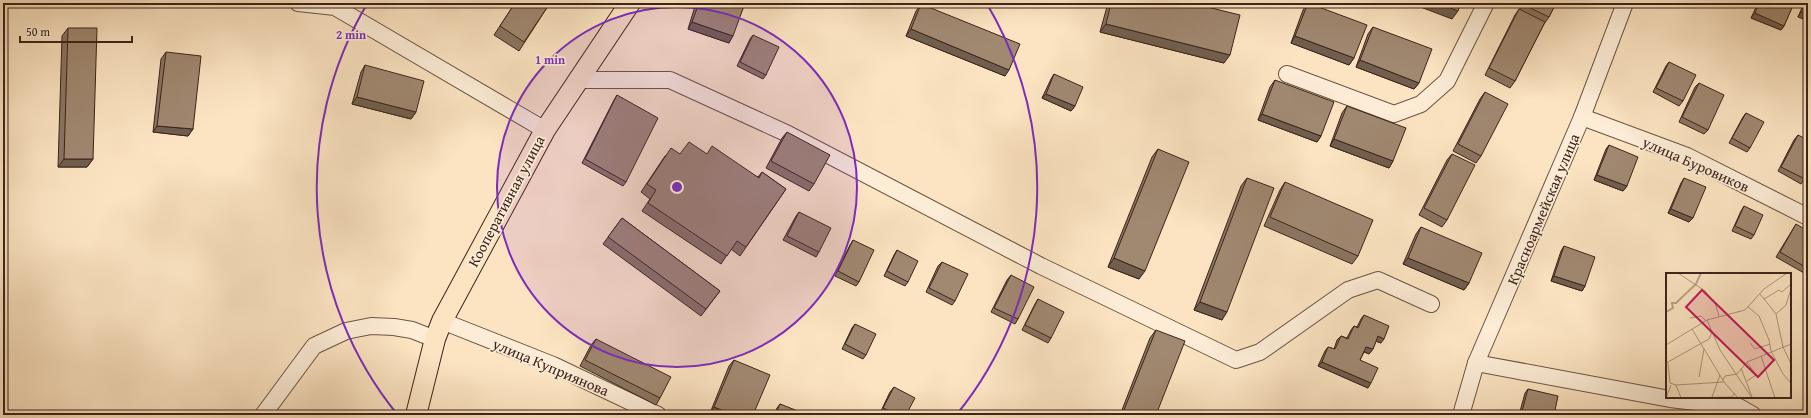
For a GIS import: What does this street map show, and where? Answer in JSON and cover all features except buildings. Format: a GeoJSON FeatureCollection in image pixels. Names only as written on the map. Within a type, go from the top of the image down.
{"type":"FeatureCollection","features":[{"type":"Feature","properties":{"kind":"main road","name":"Кооперативная улица"},"geometry":{"type":"LineString","coordinates":[[416,415],[435,339],[442,321],[545,130],[630,3]]}},
{"type":"Feature","properties":{"kind":"street"},"geometry":{"type":"LineString","coordinates":[[298,3],[336,6],[545,130]]}},
{"type":"Feature","properties":{"kind":"street"},"geometry":{"type":"LineString","coordinates":[[1287,74],[1394,114],[1421,104],[1447,81],[1486,3]]}},
{"type":"Feature","properties":{"kind":"street","name":"Красноармейская улица"},"geometry":{"type":"LineString","coordinates":[[1461,415],[1476,363],[1582,116],[1625,3]]}},
{"type":"Feature","properties":{"kind":"street"},"geometry":{"type":"LineString","coordinates":[[578,80],[670,80],[788,134],[1041,266],[1236,360],[1260,352],[1348,290],[1378,280],[1431,304]]}},
{"type":"Feature","properties":{"kind":"street","name":"улица Буровиков"},"geometry":{"type":"LineString","coordinates":[[1582,116],[1687,156],[1808,217]]}},
{"type":"Feature","properties":{"kind":"street","name":"улица Куприянова"},"geometry":{"type":"LineString","coordinates":[[442,321],[553,365],[658,415]]}},
{"type":"Feature","properties":{"kind":"street"},"geometry":{"type":"LineString","coordinates":[[263,415],[314,346],[346,331],[371,326],[394,327],[412,330],[435,339]]}},
{"type":"Feature","properties":{"kind":"street"},"geometry":{"type":"LineString","coordinates":[[1476,363],[1670,399],[1739,407],[1753,415]]}}]}
